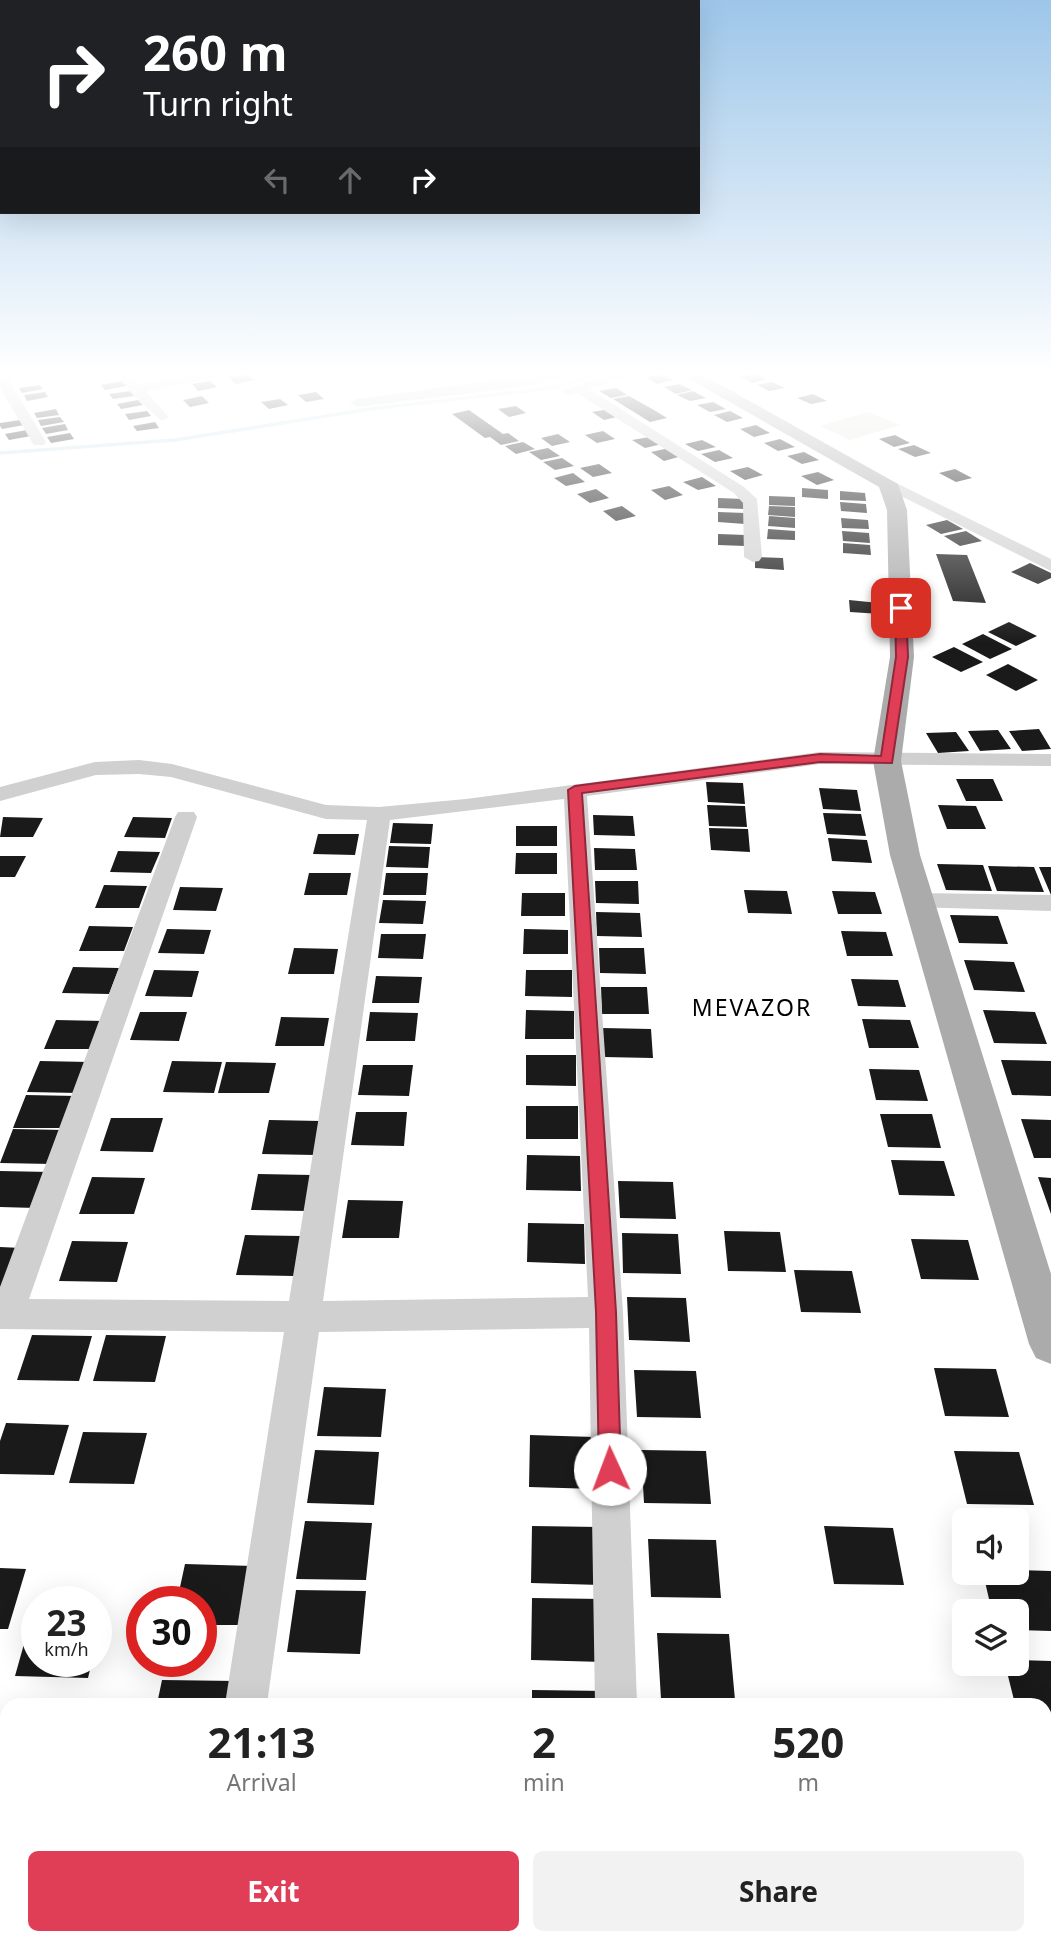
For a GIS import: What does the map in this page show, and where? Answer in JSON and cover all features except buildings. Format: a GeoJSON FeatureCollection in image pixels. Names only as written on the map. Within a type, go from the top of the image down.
{"type":"FeatureCollection","features":[{"type":"Feature","properties":{"kind":"main road"},"geometry":{"type":"LineString","coordinates":[[848,462],[888,484],[897,510],[902,657],[887,761],[905,855],[1050,1339]]}},
{"type":"Feature","properties":{"kind":"street"},"geometry":{"type":"LineString","coordinates":[[692,462],[751,502],[753,557]]}},
{"type":"Feature","properties":{"kind":"street"},"geometry":{"type":"LineString","coordinates":[[888,484],[1049,562]]}},
{"type":"Feature","properties":{"kind":"street"},"geometry":{"type":"LineString","coordinates":[[0,794],[96,769],[139,767],[172,771],[326,812],[379,814],[820,758],[887,761],[1051,760]]}},
{"type":"Feature","properties":{"kind":"street"},"geometry":{"type":"LineString","coordinates":[[575,790],[606,1312],[616,1698]]}},
{"type":"Feature","properties":{"kind":"street"},"geometry":{"type":"LineString","coordinates":[[247,1698],[379,814]]}},
{"type":"Feature","properties":{"kind":"street"},"geometry":{"type":"LineString","coordinates":[[186,817],[3,1314],[302,1317],[606,1312]]}},
{"type":"Feature","properties":{"kind":"street"},"geometry":{"type":"LineString","coordinates":[[919,901],[1051,902]]}},
{"type":"Feature","properties":{"kind":"district","name":"MEVAZOR"},"geometry":{"type":"Point","coordinates":[752,1008]}},
{"type":"Feature","properties":{"kind":"route"},"geometry":{"type":"LineString","coordinates":[[610,1469],[606,1312],[575,790],[820,758],[887,761],[902,657],[901,608]]}}]}
